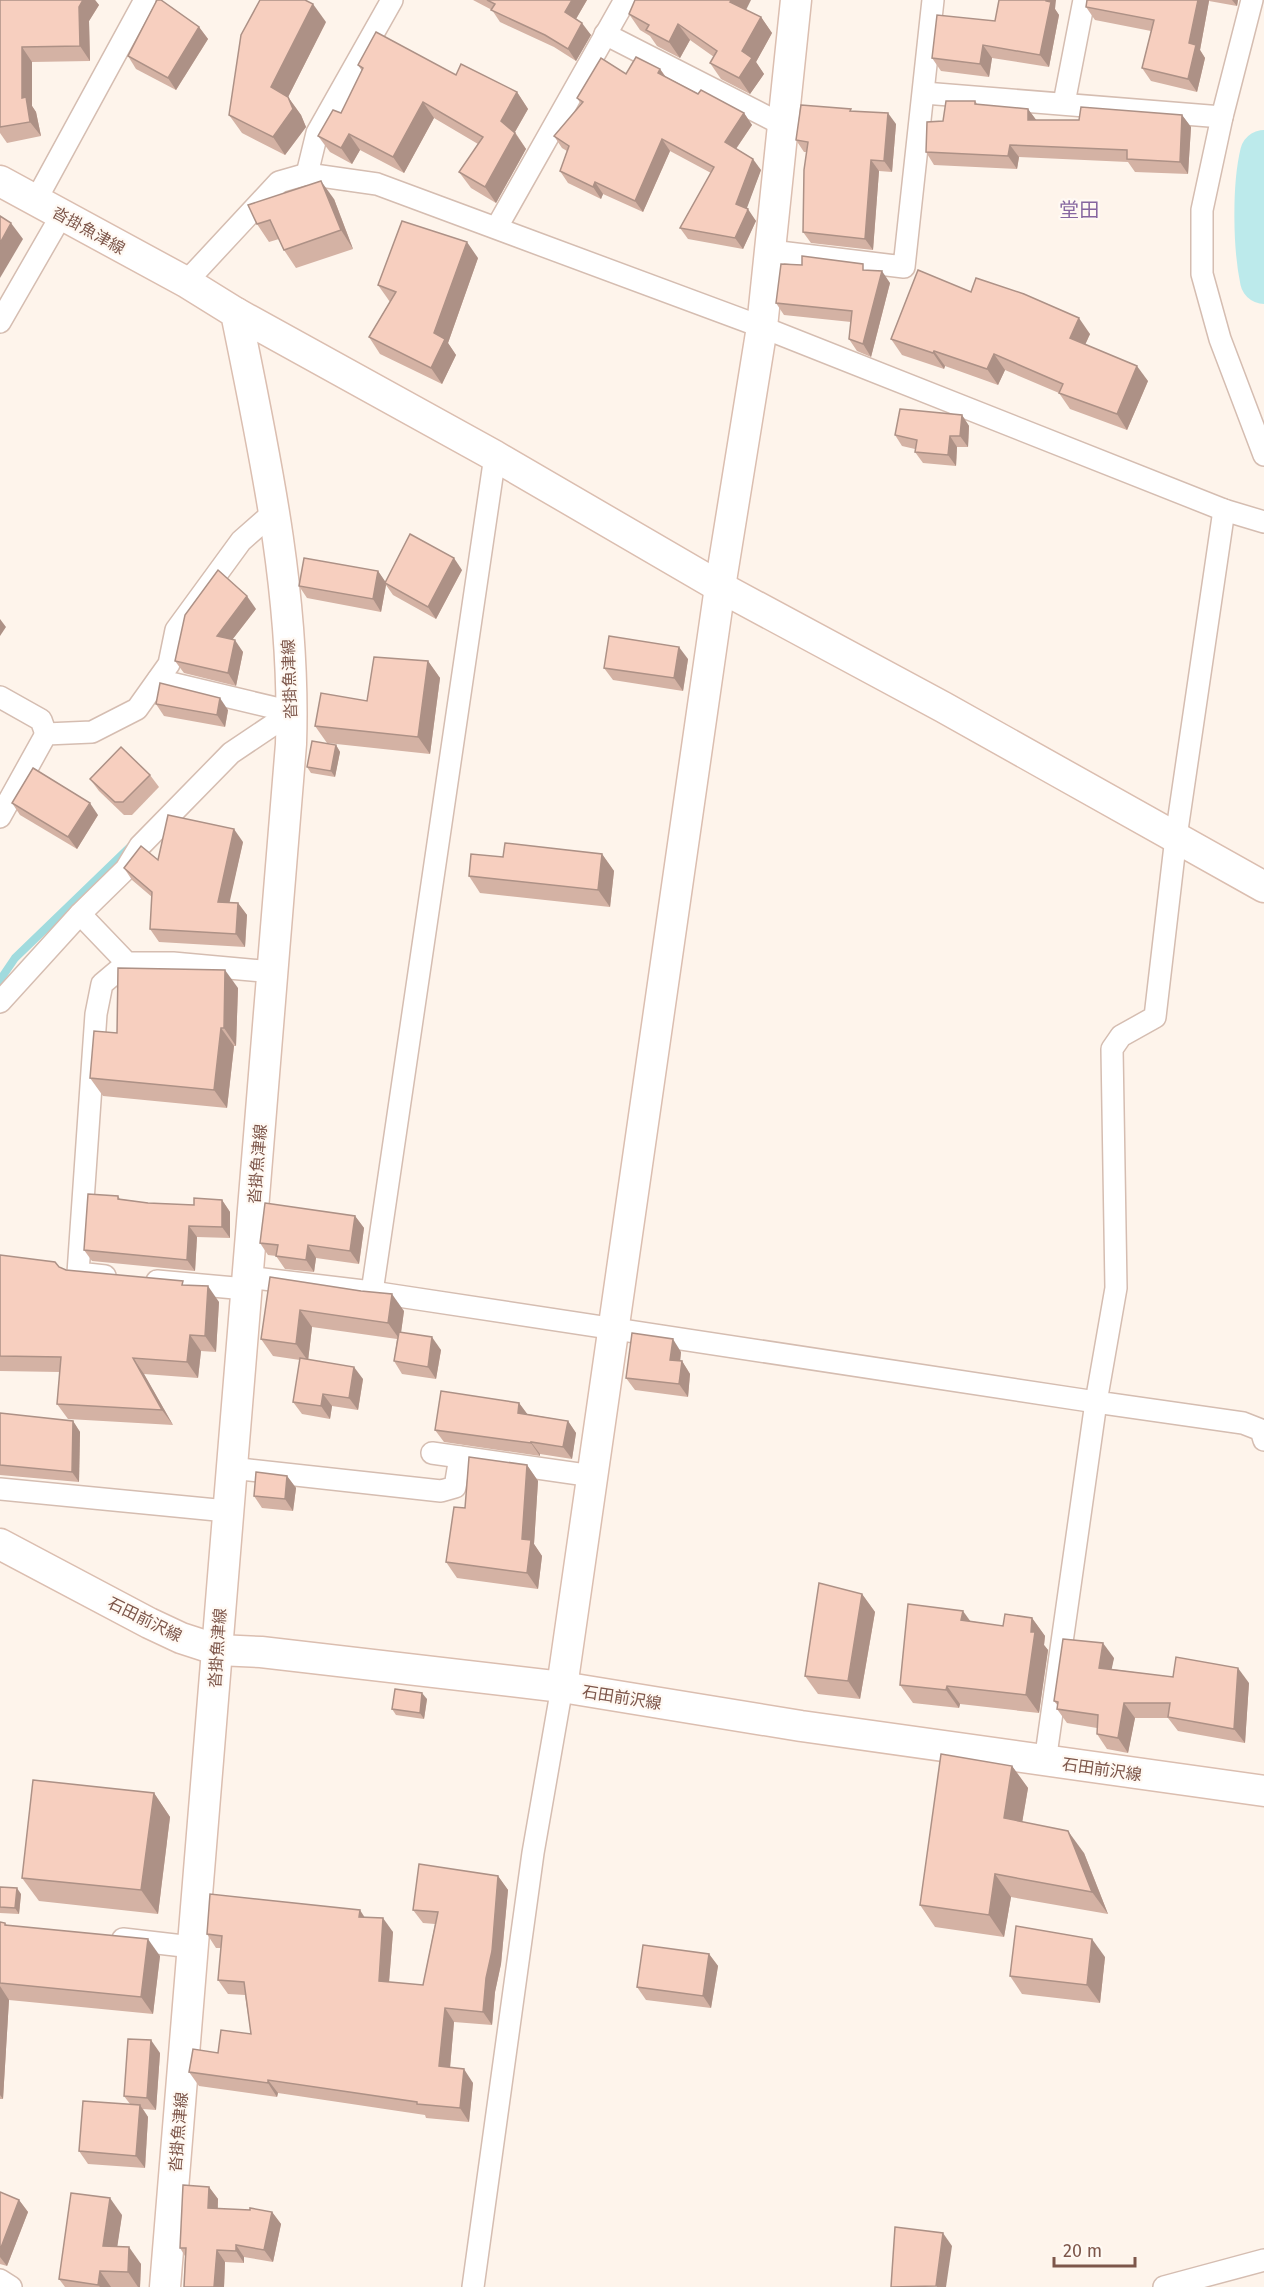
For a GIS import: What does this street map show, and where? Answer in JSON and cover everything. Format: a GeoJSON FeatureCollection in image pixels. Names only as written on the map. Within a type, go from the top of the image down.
{"type":"FeatureCollection","features":[{"type":"Feature","properties":{"kind":"main road"},"geometry":{"type":"LineString","coordinates":[[562,1687],[720,587],[762,327],[796,0]]}},
{"type":"Feature","properties":{"kind":"main road","name":"沓掛魚津線"},"geometry":{"type":"LineString","coordinates":[[0,181],[186,282],[236,313],[265,456],[284,578],[292,712],[273,972],[165,2287]]}},
{"type":"Feature","properties":{"kind":"main road"},"geometry":{"type":"LineString","coordinates":[[236,313],[495,456],[720,587],[953,713],[1264,887]]}},
{"type":"Feature","properties":{"kind":"main road","name":"石田前沢線"},"geometry":{"type":"LineString","coordinates":[[0,1544],[148,1623],[181,1638],[218,1650],[261,1652],[562,1687],[813,1728],[1264,1791]]}},
{"type":"Feature","properties":{"kind":"street"},"geometry":{"type":"LineString","coordinates":[[36,200],[145,0]]}},
{"type":"Feature","properties":{"kind":"street"},"geometry":{"type":"LineString","coordinates":[[307,174],[317,133],[392,0]]}},
{"type":"Feature","properties":{"kind":"street"},"geometry":{"type":"LineString","coordinates":[[497,227],[625,0]]}},
{"type":"Feature","properties":{"kind":"street"},"geometry":{"type":"LineString","coordinates":[[771,251],[904,267],[933,0]]}},
{"type":"Feature","properties":{"kind":"street"},"geometry":{"type":"LineString","coordinates":[[1064,103],[1084,0]]}},
{"type":"Feature","properties":{"kind":"street"},"geometry":{"type":"LineString","coordinates":[[1252,0],[1222,117],[1202,210],[1202,274],[1220,339],[1264,455]]}},
{"type":"Feature","properties":{"kind":"street"},"geometry":{"type":"LineString","coordinates":[[605,34],[783,125]]}},
{"type":"Feature","properties":{"kind":"street"},"geometry":{"type":"LineString","coordinates":[[924,93],[1222,117]]}},
{"type":"Feature","properties":{"kind":"street"},"geometry":{"type":"LineString","coordinates":[[186,282],[279,182],[307,174],[377,184],[762,327],[1224,510],[1264,522]]}},
{"type":"Feature","properties":{"kind":"street"},"geometry":{"type":"LineString","coordinates":[[0,322],[61,216]]}},
{"type":"Feature","properties":{"kind":"street"},"geometry":{"type":"LineString","coordinates":[[372,1292],[495,456]]}},
{"type":"Feature","properties":{"kind":"street"},"geometry":{"type":"LineString","coordinates":[[1045,1762],[1096,1402],[1116,1288],[1112,1049],[1121,1036],[1155,1017],[1176,837],[1224,510]]}},
{"type":"Feature","properties":{"kind":"street"},"geometry":{"type":"LineString","coordinates":[[46,734],[92,732],[137,709],[169,664],[176,630],[241,541],[274,512]]}},
{"type":"Feature","properties":{"kind":"street"},"geometry":{"type":"LineString","coordinates":[[158,680],[292,712]]}},
{"type":"Feature","properties":{"kind":"street"},"geometry":{"type":"LineString","coordinates":[[0,697],[41,720],[46,734],[0,817]]}},
{"type":"Feature","properties":{"kind":"street"},"geometry":{"type":"LineString","coordinates":[[0,1002],[80,914],[126,869],[140,846],[231,753],[292,712]]}},
{"type":"Feature","properties":{"kind":"street"},"geometry":{"type":"LineString","coordinates":[[80,914],[128,963]]}},
{"type":"Feature","properties":{"kind":"street"},"geometry":{"type":"LineString","coordinates":[[273,972],[173,963],[128,963],[102,984],[96,1014],[78,1273],[372,1292],[1243,1423],[1261,1430],[1264,1440]]}},
{"type":"Feature","properties":{"kind":"street"},"geometry":{"type":"LineString","coordinates":[[432,1453],[593,1476]]}},
{"type":"Feature","properties":{"kind":"street"},"geometry":{"type":"LineString","coordinates":[[231,1467],[441,1491],[455,1487],[460,1457]]}},
{"type":"Feature","properties":{"kind":"street"},"geometry":{"type":"LineString","coordinates":[[0,1490],[227,1511]]}},
{"type":"Feature","properties":{"kind":"street"},"geometry":{"type":"LineString","coordinates":[[473,2287],[533,1853],[562,1687]]}},
{"type":"Feature","properties":{"kind":"street"},"geometry":{"type":"LineString","coordinates":[[102,1937],[192,1947]]}},
{"type":"Feature","properties":{"kind":"street"},"geometry":{"type":"LineString","coordinates":[[1164,2287],[1264,2260]]}},
{"type":"Feature","properties":{"kind":"street"},"geometry":{"type":"LineString","coordinates":[[0,2280],[11,2287]]}},
{"type":"Feature","properties":{"kind":"building"},"geometry":{"type":"Polygon","coordinates":[[[0,0],[83,0],[79,7],[80,46],[22,47],[22,98],[26,97],[30,122],[0,127],[0,0]]]}},
{"type":"Feature","properties":{"kind":"building"},"geometry":{"type":"Polygon","coordinates":[[[157,0],[161,0],[199,27],[168,78],[128,56],[157,0]]]}},
{"type":"Feature","properties":{"kind":"building"},"geometry":{"type":"Polygon","coordinates":[[[260,0],[305,0],[313,4],[271,87],[288,97],[293,109],[273,137],[229,115],[241,35],[260,0]]]}},
{"type":"Feature","properties":{"kind":"building"},"geometry":{"type":"Polygon","coordinates":[[[487,0],[572,0],[565,12],[582,23],[568,49],[545,35],[491,10],[495,4],[487,0]]]}},
{"type":"Feature","properties":{"kind":"building"},"geometry":{"type":"Polygon","coordinates":[[[635,0],[732,0],[730,2],[761,17],[742,51],[752,58],[739,78],[710,63],[717,51],[678,24],[669,42],[646,30],[649,25],[629,14],[635,0]]]}},
{"type":"Feature","properties":{"kind":"building"},"geometry":{"type":"Polygon","coordinates":[[[999,0],[1046,0],[1051,2],[1040,55],[983,45],[980,64],[932,58],[937,15],[995,21],[999,0]]]}},
{"type":"Feature","properties":{"kind":"building"},"geometry":{"type":"Polygon","coordinates":[[[1087,0],[1198,0],[1189,43],[1196,45],[1188,79],[1142,68],[1154,20],[1086,7],[1087,0]]]}},
{"type":"Feature","properties":{"kind":"building"},"geometry":{"type":"Polygon","coordinates":[[[376,32],[456,75],[461,64],[517,92],[501,121],[515,133],[485,187],[459,172],[483,137],[423,102],[393,157],[349,134],[341,148],[318,136],[333,110],[341,113],[363,68],[358,65],[376,32]]]}},
{"type":"Feature","properties":{"kind":"building"},"geometry":{"type":"Polygon","coordinates":[[[636,57],[660,69],[658,73],[698,94],[701,90],[744,113],[725,142],[753,159],[736,204],[748,209],[735,238],[680,228],[714,167],[662,139],[635,201],[595,182],[593,187],[560,171],[569,146],[554,136],[583,102],[577,98],[601,58],[626,74],[636,57]]]}},
{"type":"Feature","properties":{"kind":"building"},"geometry":{"type":"Polygon","coordinates":[[[946,101],[975,101],[975,104],[1028,109],[1028,120],[1079,120],[1081,107],[1182,115],[1180,162],[1127,159],[1127,150],[1010,145],[1008,156],[926,152],[927,122],[943,121],[946,101]]]}},
{"type":"Feature","properties":{"kind":"building"},"geometry":{"type":"Polygon","coordinates":[[[801,105],[888,113],[884,161],[871,160],[865,239],[803,232],[804,170],[808,142],[796,140],[801,105]]]}},
{"type":"Feature","properties":{"kind":"building"},"geometry":{"type":"Polygon","coordinates":[[[321,181],[341,230],[284,250],[270,220],[257,224],[248,205],[321,181]]]}},
{"type":"Feature","properties":{"kind":"building"},"geometry":{"type":"Polygon","coordinates":[[[0,216],[11,223],[0,243],[0,216]]]}},
{"type":"Feature","properties":{"kind":"building"},"geometry":{"type":"Polygon","coordinates":[[[402,221],[467,242],[434,333],[445,339],[431,368],[369,337],[396,292],[378,285],[402,221]]]}},
{"type":"Feature","properties":{"kind":"building"},"geometry":{"type":"Polygon","coordinates":[[[802,256],[863,264],[863,270],[882,271],[863,344],[849,339],[852,311],[776,303],[781,264],[802,265],[802,256]]]}},
{"type":"Feature","properties":{"kind":"building"},"geometry":{"type":"Polygon","coordinates":[[[918,270],[971,292],[976,278],[1024,294],[1079,318],[1070,338],[1137,366],[1117,414],[1059,393],[1063,384],[994,354],[987,369],[891,339],[918,270]]]}},
{"type":"Feature","properties":{"kind":"building"},"geometry":{"type":"Polygon","coordinates":[[[900,409],[962,415],[960,436],[950,436],[948,455],[915,452],[917,440],[895,435],[900,409]]]}},
{"type":"Feature","properties":{"kind":"building"},"geometry":{"type":"Polygon","coordinates":[[[410,534],[454,558],[428,607],[385,583],[410,534]]]}},
{"type":"Feature","properties":{"kind":"building"},"geometry":{"type":"Polygon","coordinates":[[[304,558],[378,571],[373,599],[299,586],[304,558]]]}},
{"type":"Feature","properties":{"kind":"building"},"geometry":{"type":"Polygon","coordinates":[[[218,570],[247,596],[217,636],[235,640],[228,673],[175,661],[185,615],[218,570]]]}},
{"type":"Feature","properties":{"kind":"building"},"geometry":{"type":"Polygon","coordinates":[[[609,636],[679,647],[674,678],[604,668],[609,636]]]}},
{"type":"Feature","properties":{"kind":"building"},"geometry":{"type":"Polygon","coordinates":[[[374,657],[428,661],[418,737],[315,726],[321,693],[367,701],[374,657]]]}},
{"type":"Feature","properties":{"kind":"building"},"geometry":{"type":"Polygon","coordinates":[[[160,683],[220,698],[217,715],[156,704],[160,683]]]}},
{"type":"Feature","properties":{"kind":"building"},"geometry":{"type":"Polygon","coordinates":[[[312,741],[336,745],[331,771],[307,767],[312,741]]]}},
{"type":"Feature","properties":{"kind":"building"},"geometry":{"type":"Polygon","coordinates":[[[121,747],[150,775],[123,802],[115,802],[90,779],[121,747]]]}},
{"type":"Feature","properties":{"kind":"building"},"geometry":{"type":"Polygon","coordinates":[[[33,768],[90,803],[68,837],[12,803],[33,768]]]}},
{"type":"Feature","properties":{"kind":"building"},"geometry":{"type":"Polygon","coordinates":[[[168,815],[234,829],[218,902],[238,903],[236,934],[150,929],[152,892],[124,868],[141,846],[158,860],[168,815]]]}},
{"type":"Feature","properties":{"kind":"building"},"geometry":{"type":"Polygon","coordinates":[[[505,843],[602,854],[598,890],[469,876],[471,854],[503,857],[505,843]]]}},
{"type":"Feature","properties":{"kind":"building"},"geometry":{"type":"Polygon","coordinates":[[[118,968],[225,970],[224,1028],[221,1028],[214,1090],[90,1078],[94,1031],[117,1033],[118,968]]]}},
{"type":"Feature","properties":{"kind":"building"},"geometry":{"type":"Polygon","coordinates":[[[88,1194],[118,1196],[118,1199],[148,1203],[194,1205],[194,1198],[222,1200],[222,1227],[189,1226],[187,1260],[84,1250],[88,1194]]]}},
{"type":"Feature","properties":{"kind":"building"},"geometry":{"type":"Polygon","coordinates":[[[265,1203],[355,1216],[350,1251],[308,1245],[306,1260],[276,1256],[278,1245],[260,1243],[265,1203]]]}},
{"type":"Feature","properties":{"kind":"building"},"geometry":{"type":"Polygon","coordinates":[[[0,1255],[55,1262],[66,1270],[183,1281],[182,1285],[208,1286],[205,1336],[190,1335],[187,1362],[133,1358],[162,1410],[57,1404],[61,1357],[0,1356],[0,1255]]]}},
{"type":"Feature","properties":{"kind":"building"},"geometry":{"type":"Polygon","coordinates":[[[270,1277],[392,1294],[388,1323],[300,1310],[296,1344],[261,1339],[270,1277]]]}},
{"type":"Feature","properties":{"kind":"building"},"geometry":{"type":"Polygon","coordinates":[[[399,1332],[432,1337],[428,1367],[394,1361],[399,1332]]]}},
{"type":"Feature","properties":{"kind":"building"},"geometry":{"type":"Polygon","coordinates":[[[632,1333],[673,1339],[670,1360],[682,1361],[679,1384],[626,1378],[632,1333]]]}},
{"type":"Feature","properties":{"kind":"building"},"geometry":{"type":"Polygon","coordinates":[[[300,1358],[354,1367],[349,1398],[323,1394],[321,1406],[293,1402],[300,1358]]]}},
{"type":"Feature","properties":{"kind":"building"},"geometry":{"type":"Polygon","coordinates":[[[441,1391],[519,1403],[518,1413],[568,1421],[563,1447],[435,1430],[441,1391]]]}},
{"type":"Feature","properties":{"kind":"building"},"geometry":{"type":"Polygon","coordinates":[[[0,1413],[73,1421],[72,1472],[0,1465],[0,1413]]]}},
{"type":"Feature","properties":{"kind":"building"},"geometry":{"type":"Polygon","coordinates":[[[469,1457],[527,1465],[522,1539],[531,1540],[527,1573],[446,1562],[454,1507],[465,1508],[469,1457]]]}},
{"type":"Feature","properties":{"kind":"building"},"geometry":{"type":"Polygon","coordinates":[[[256,1472],[287,1476],[285,1499],[254,1496],[256,1472]]]}},
{"type":"Feature","properties":{"kind":"building"},"geometry":{"type":"Polygon","coordinates":[[[819,1583],[862,1594],[848,1681],[805,1676],[819,1583]]]}},
{"type":"Feature","properties":{"kind":"building"},"geometry":{"type":"Polygon","coordinates":[[[908,1604],[963,1611],[961,1620],[1003,1626],[1005,1614],[1032,1618],[1031,1632],[1035,1632],[1026,1695],[947,1686],[946,1690],[900,1685],[908,1604]]]}},
{"type":"Feature","properties":{"kind":"building"},"geometry":{"type":"Polygon","coordinates":[[[1063,1639],[1103,1643],[1099,1668],[1173,1677],[1176,1657],[1238,1668],[1234,1729],[1168,1717],[1170,1703],[1124,1703],[1118,1738],[1097,1734],[1098,1715],[1057,1709],[1058,1702],[1054,1701],[1063,1639]]]}},
{"type":"Feature","properties":{"kind":"building"},"geometry":{"type":"Polygon","coordinates":[[[395,1689],[422,1693],[420,1713],[392,1709],[395,1689]]]}},
{"type":"Feature","properties":{"kind":"building"},"geometry":{"type":"Polygon","coordinates":[[[941,1754],[1012,1766],[1004,1818],[1068,1831],[1092,1892],[995,1874],[989,1915],[920,1905],[941,1754]]]}},
{"type":"Feature","properties":{"kind":"building"},"geometry":{"type":"Polygon","coordinates":[[[33,1780],[154,1793],[141,1890],[22,1878],[33,1780]]]}},
{"type":"Feature","properties":{"kind":"building"},"geometry":{"type":"Polygon","coordinates":[[[419,1864],[498,1876],[492,1951],[486,1978],[483,2012],[445,2008],[439,2066],[464,2069],[460,2108],[417,2104],[417,2102],[268,2080],[268,2083],[189,2072],[193,2049],[218,2053],[221,2030],[251,2034],[244,1982],[218,1980],[222,1936],[207,1934],[210,1894],[360,1910],[359,1917],[383,1918],[379,1981],[423,1985],[438,1912],[413,1910],[419,1864]]]}},
{"type":"Feature","properties":{"kind":"building"},"geometry":{"type":"Polygon","coordinates":[[[0,1887],[17,1888],[15,1908],[0,1907],[0,1887]]]}},
{"type":"Feature","properties":{"kind":"building"},"geometry":{"type":"Polygon","coordinates":[[[0,1922],[5,1925],[148,1939],[141,1997],[0,1983],[0,1922]]]}},
{"type":"Feature","properties":{"kind":"building"},"geometry":{"type":"Polygon","coordinates":[[[1016,1926],[1092,1939],[1087,1985],[1010,1976],[1016,1926]]]}},
{"type":"Feature","properties":{"kind":"building"},"geometry":{"type":"Polygon","coordinates":[[[643,1945],[709,1954],[703,1996],[637,1987],[643,1945]]]}},
{"type":"Feature","properties":{"kind":"building"},"geometry":{"type":"Polygon","coordinates":[[[128,2039],[151,2040],[147,2098],[124,2096],[128,2039]]]}},
{"type":"Feature","properties":{"kind":"building"},"geometry":{"type":"Polygon","coordinates":[[[83,2101],[140,2105],[136,2156],[79,2151],[83,2101]]]}},
{"type":"Feature","properties":{"kind":"building"},"geometry":{"type":"Polygon","coordinates":[[[183,2185],[209,2187],[208,2208],[250,2210],[250,2208],[272,2212],[264,2250],[236,2245],[236,2251],[217,2250],[214,2287],[184,2287],[186,2248],[180,2248],[183,2185]]]}},
{"type":"Feature","properties":{"kind":"building"},"geometry":{"type":"Polygon","coordinates":[[[0,2192],[19,2200],[0,2250],[0,2192]]]}},
{"type":"Feature","properties":{"kind":"building"},"geometry":{"type":"Polygon","coordinates":[[[71,2193],[110,2198],[103,2246],[129,2247],[128,2272],[100,2271],[98,2285],[59,2279],[71,2193]]]}},
{"type":"Feature","properties":{"kind":"building"},"geometry":{"type":"Polygon","coordinates":[[[895,2227],[943,2233],[936,2286],[891,2287],[895,2227]]]}},
{"type":"Feature","properties":{"kind":"waterway"},"geometry":{"type":"LineString","coordinates":[[1264,154],[1258,217],[1264,280]]}},
{"type":"Feature","properties":{"kind":"waterway"},"geometry":{"type":"LineString","coordinates":[[0,980],[15,958],[131,846]]}},
{"type":"Feature","properties":{"kind":"district","name":"堂田"},"geometry":{"type":"Point","coordinates":[1079,210]}}]}
